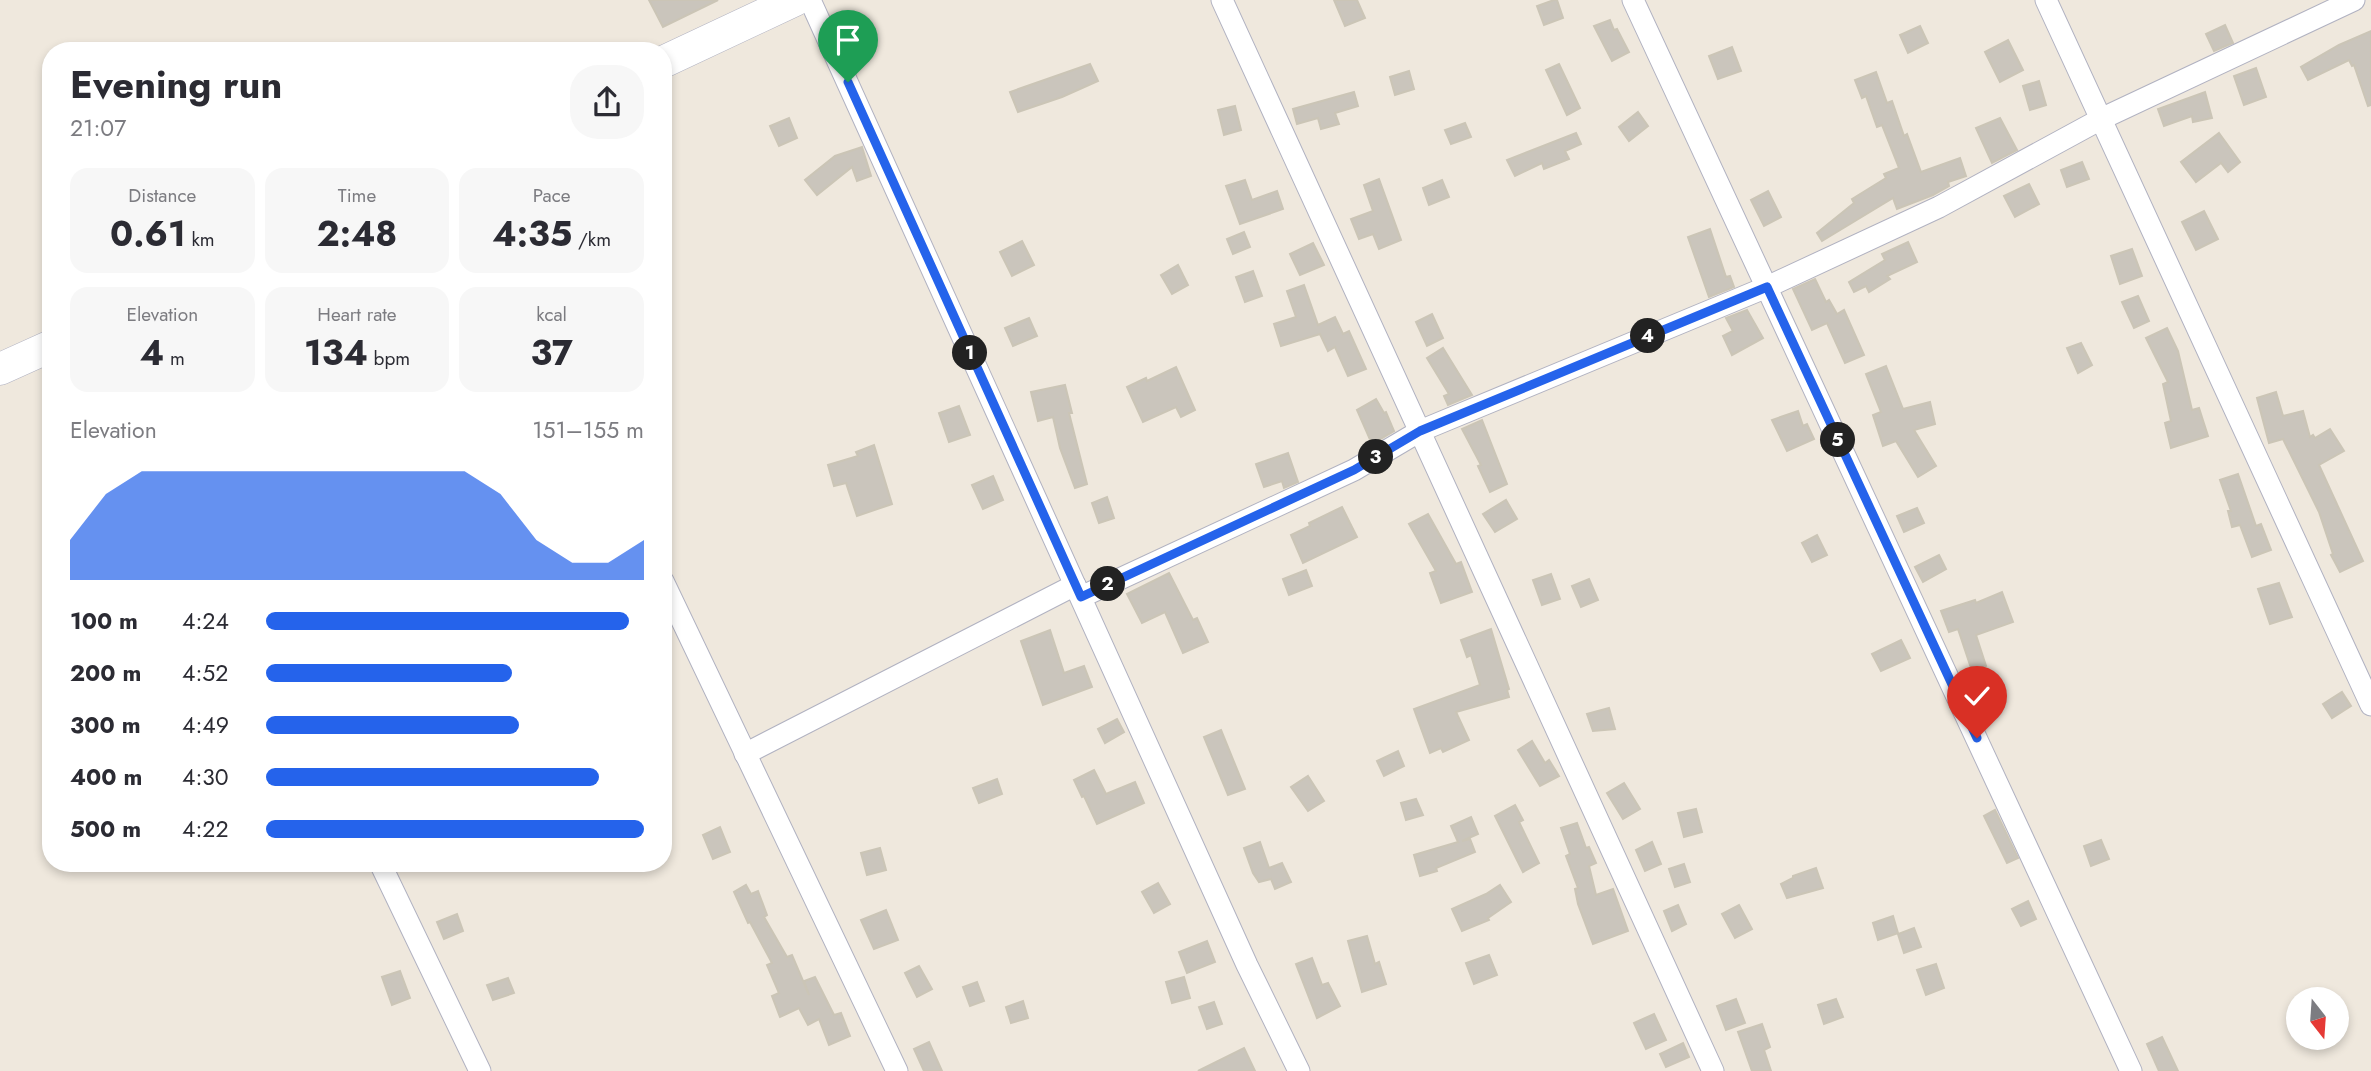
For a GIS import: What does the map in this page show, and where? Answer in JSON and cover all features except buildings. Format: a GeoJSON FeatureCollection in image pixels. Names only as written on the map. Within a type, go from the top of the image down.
{"type":"FeatureCollection","features":[{"type":"Feature","properties":{"kind":"main road"},"geometry":{"type":"LineString","coordinates":[[672,58],[795,0]]}},
{"type":"Feature","properties":{"kind":"main road"},"geometry":{"type":"LineString","coordinates":[[0,369],[42,350]]}},
{"type":"Feature","properties":{"kind":"street"},"geometry":{"type":"LineString","coordinates":[[810,0],[1247,965],[1299,1071]]}},
{"type":"Feature","properties":{"kind":"street"},"geometry":{"type":"LineString","coordinates":[[1222,0],[1713,1071]]}},
{"type":"Feature","properties":{"kind":"street"},"geometry":{"type":"LineString","coordinates":[[1633,0],[2131,1071]]}},
{"type":"Feature","properties":{"kind":"street"},"geometry":{"type":"LineString","coordinates":[[2046,0],[2371,705]]}},
{"type":"Feature","properties":{"kind":"street"},"geometry":{"type":"LineString","coordinates":[[745,754],[1078,591],[1354,470],[1420,431],[1767,287],[1939,207],[2101,119],[2354,0]]}},
{"type":"Feature","properties":{"kind":"street"},"geometry":{"type":"LineString","coordinates":[[672,599],[897,1071]]}},
{"type":"Feature","properties":{"kind":"street"},"geometry":{"type":"LineString","coordinates":[[384,872],[480,1071]]}},
{"type":"Feature","properties":{"kind":"route"},"geometry":{"type":"LineString","coordinates":[[848,82],[1081,597],[1354,470],[1420,431],[1767,287],[1977,738]]}}]}
